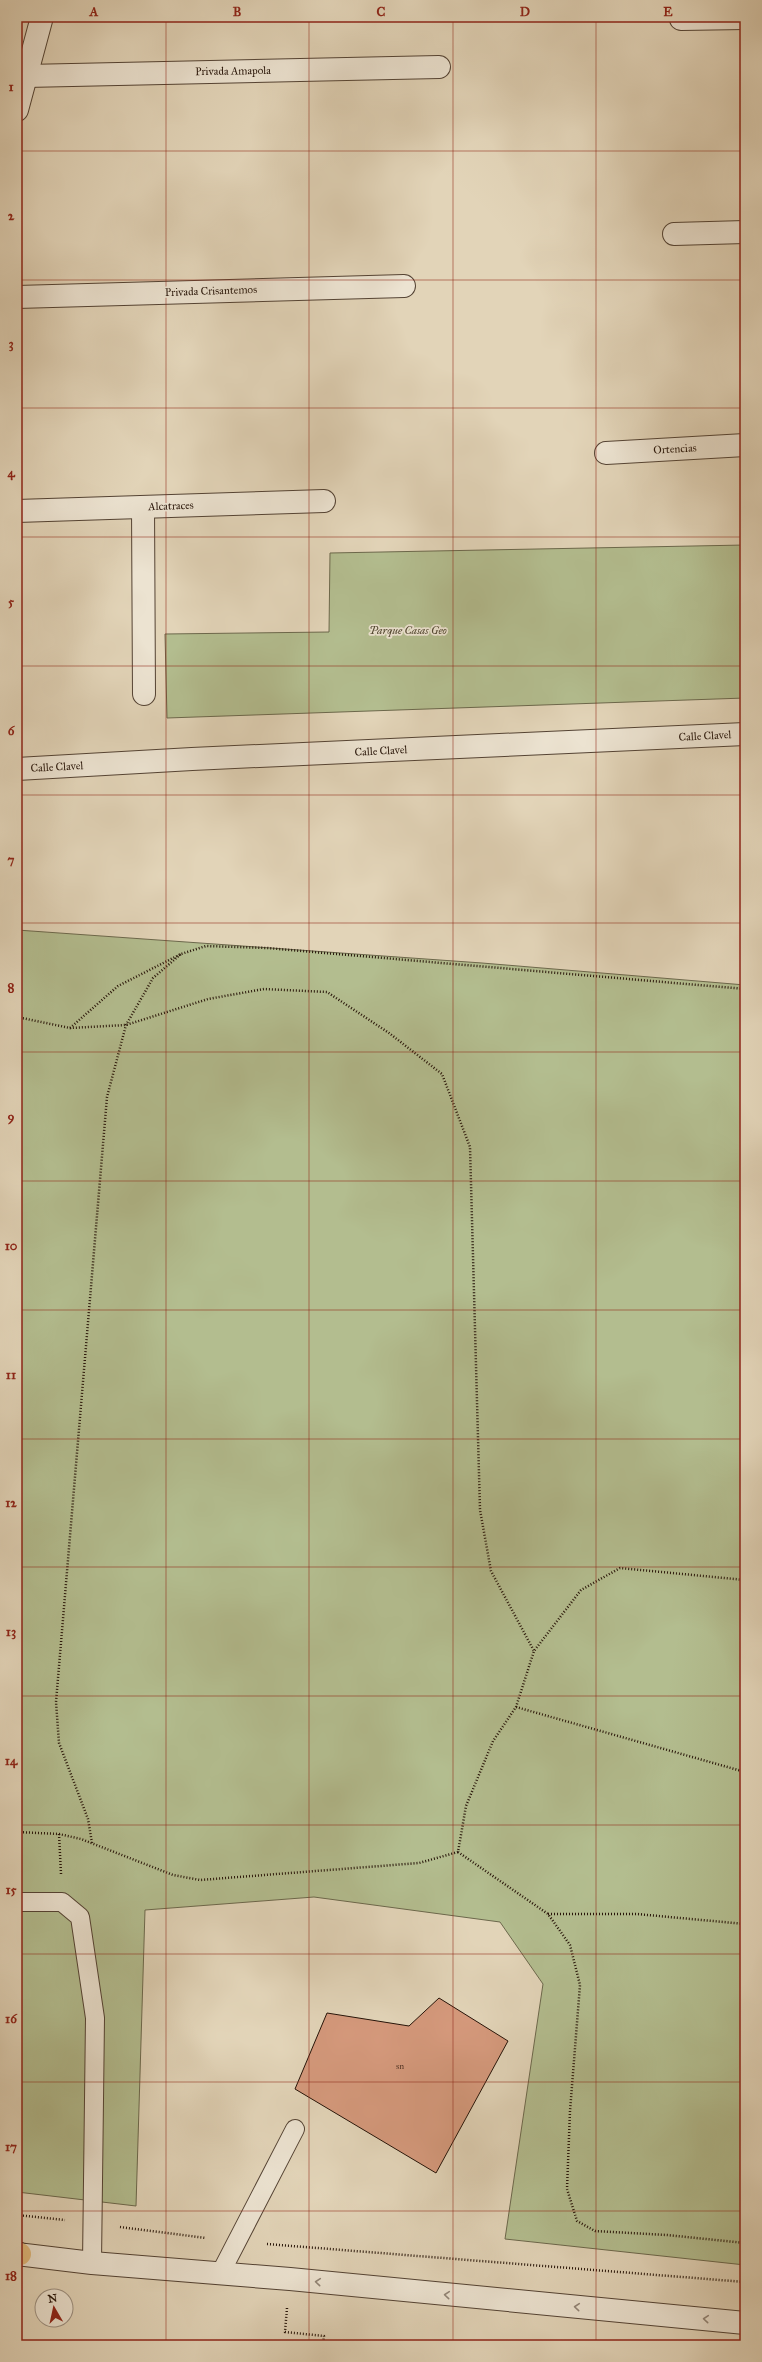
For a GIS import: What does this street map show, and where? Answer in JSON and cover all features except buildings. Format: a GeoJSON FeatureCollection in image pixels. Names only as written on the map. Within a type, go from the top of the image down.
{"type":"FeatureCollection","features":[{"type":"Feature","properties":{"kind":"street"},"geometry":{"type":"LineString","coordinates":[[17,110],[42,17]]}},
{"type":"Feature","properties":{"kind":"street"},"geometry":{"type":"LineString","coordinates":[[681,19],[745,18]]}},
{"type":"Feature","properties":{"kind":"street","name":"Privada Amapola"},"geometry":{"type":"LineString","coordinates":[[26,76],[439,67]]}},
{"type":"Feature","properties":{"kind":"street"},"geometry":{"type":"LineString","coordinates":[[674,234],[745,232]]}},
{"type":"Feature","properties":{"kind":"street","name":"Privada Crisantemos"},"geometry":{"type":"LineString","coordinates":[[17,297],[404,286]]}},
{"type":"Feature","properties":{"kind":"street","name":"Ortencias"},"geometry":{"type":"LineString","coordinates":[[606,453],[745,445]]}},
{"type":"Feature","properties":{"kind":"street","name":"Alcatraces"},"geometry":{"type":"LineString","coordinates":[[17,511],[324,501]]}},
{"type":"Feature","properties":{"kind":"street"},"geometry":{"type":"LineString","coordinates":[[143,507],[144,694]]}},
{"type":"Feature","properties":{"kind":"street","name":"Calle Clavel"},"geometry":{"type":"LineString","coordinates":[[17,769],[192,759],[745,734]]}},
{"type":"Feature","properties":{"kind":"street"},"geometry":{"type":"LineString","coordinates":[[18,2254],[92,2263],[745,2323]]}},
{"type":"Feature","properties":{"kind":"lane"},"geometry":{"type":"LineString","coordinates":[[17,1902],[62,1902],[80,1917],[95,2018],[92,2263]]}},
{"type":"Feature","properties":{"kind":"lane"},"geometry":{"type":"LineString","coordinates":[[220,2274],[238,2242],[295,2129]]}},
{"type":"Feature","properties":{"kind":"path"},"geometry":{"type":"LineString","coordinates":[[70,1028],[118,986],[181,954],[206,946],[267,948],[745,989]]}},
{"type":"Feature","properties":{"kind":"path"},"geometry":{"type":"LineString","coordinates":[[92,1843],[88,1819],[59,1743],[56,1702],[107,1097],[126,1025],[153,978],[181,954]]}},
{"type":"Feature","properties":{"kind":"path"},"geometry":{"type":"LineString","coordinates":[[17,1017],[70,1028],[126,1025],[208,999],[264,989],[327,992],[389,1033],[442,1074],[470,1147],[480,1510],[491,1571],[534,1651]]}},
{"type":"Feature","properties":{"kind":"path"},"geometry":{"type":"LineString","coordinates":[[458,1852],[466,1806],[493,1742],[516,1707],[534,1651],[581,1590],[620,1568],[745,1580]]}},
{"type":"Feature","properties":{"kind":"path"},"geometry":{"type":"LineString","coordinates":[[516,1707],[745,1772]]}},
{"type":"Feature","properties":{"kind":"path"},"geometry":{"type":"LineString","coordinates":[[17,1832],[59,1834],[92,1843],[173,1875],[200,1880],[419,1863],[458,1852]]}},
{"type":"Feature","properties":{"kind":"path"},"geometry":{"type":"LineString","coordinates":[[59,1834],[62,1902]]}},
{"type":"Feature","properties":{"kind":"path"},"geometry":{"type":"LineString","coordinates":[[458,1852],[548,1914],[570,1945],[580,1985],[570,2111],[568,2189],[577,2221],[595,2231],[667,2235],[745,2243]]}},
{"type":"Feature","properties":{"kind":"path"},"geometry":{"type":"LineString","coordinates":[[548,1914],[637,1914],[745,1924]]}},
{"type":"Feature","properties":{"kind":"path"},"geometry":{"type":"LineString","coordinates":[[17,2215],[238,2242],[745,2282]]}},
{"type":"Feature","properties":{"kind":"path"},"geometry":{"type":"LineString","coordinates":[[285,2332],[324,2336],[323,2345]]}},
{"type":"Feature","properties":{"kind":"green space","name":"Parque Casas Geo"},"geometry":{"type":"Polygon","coordinates":[[[745,545],[745,698],[167,718],[165,634],[329,632],[330,553],[745,545]]]}},
{"type":"Feature","properties":{"kind":"green space"},"geometry":{"type":"Polygon","coordinates":[[[17,930],[482,963],[745,985],[745,2265],[505,2239],[543,1984],[500,1922],[314,1897],[145,1910],[136,2206],[17,2192],[17,930]]]}}]}
